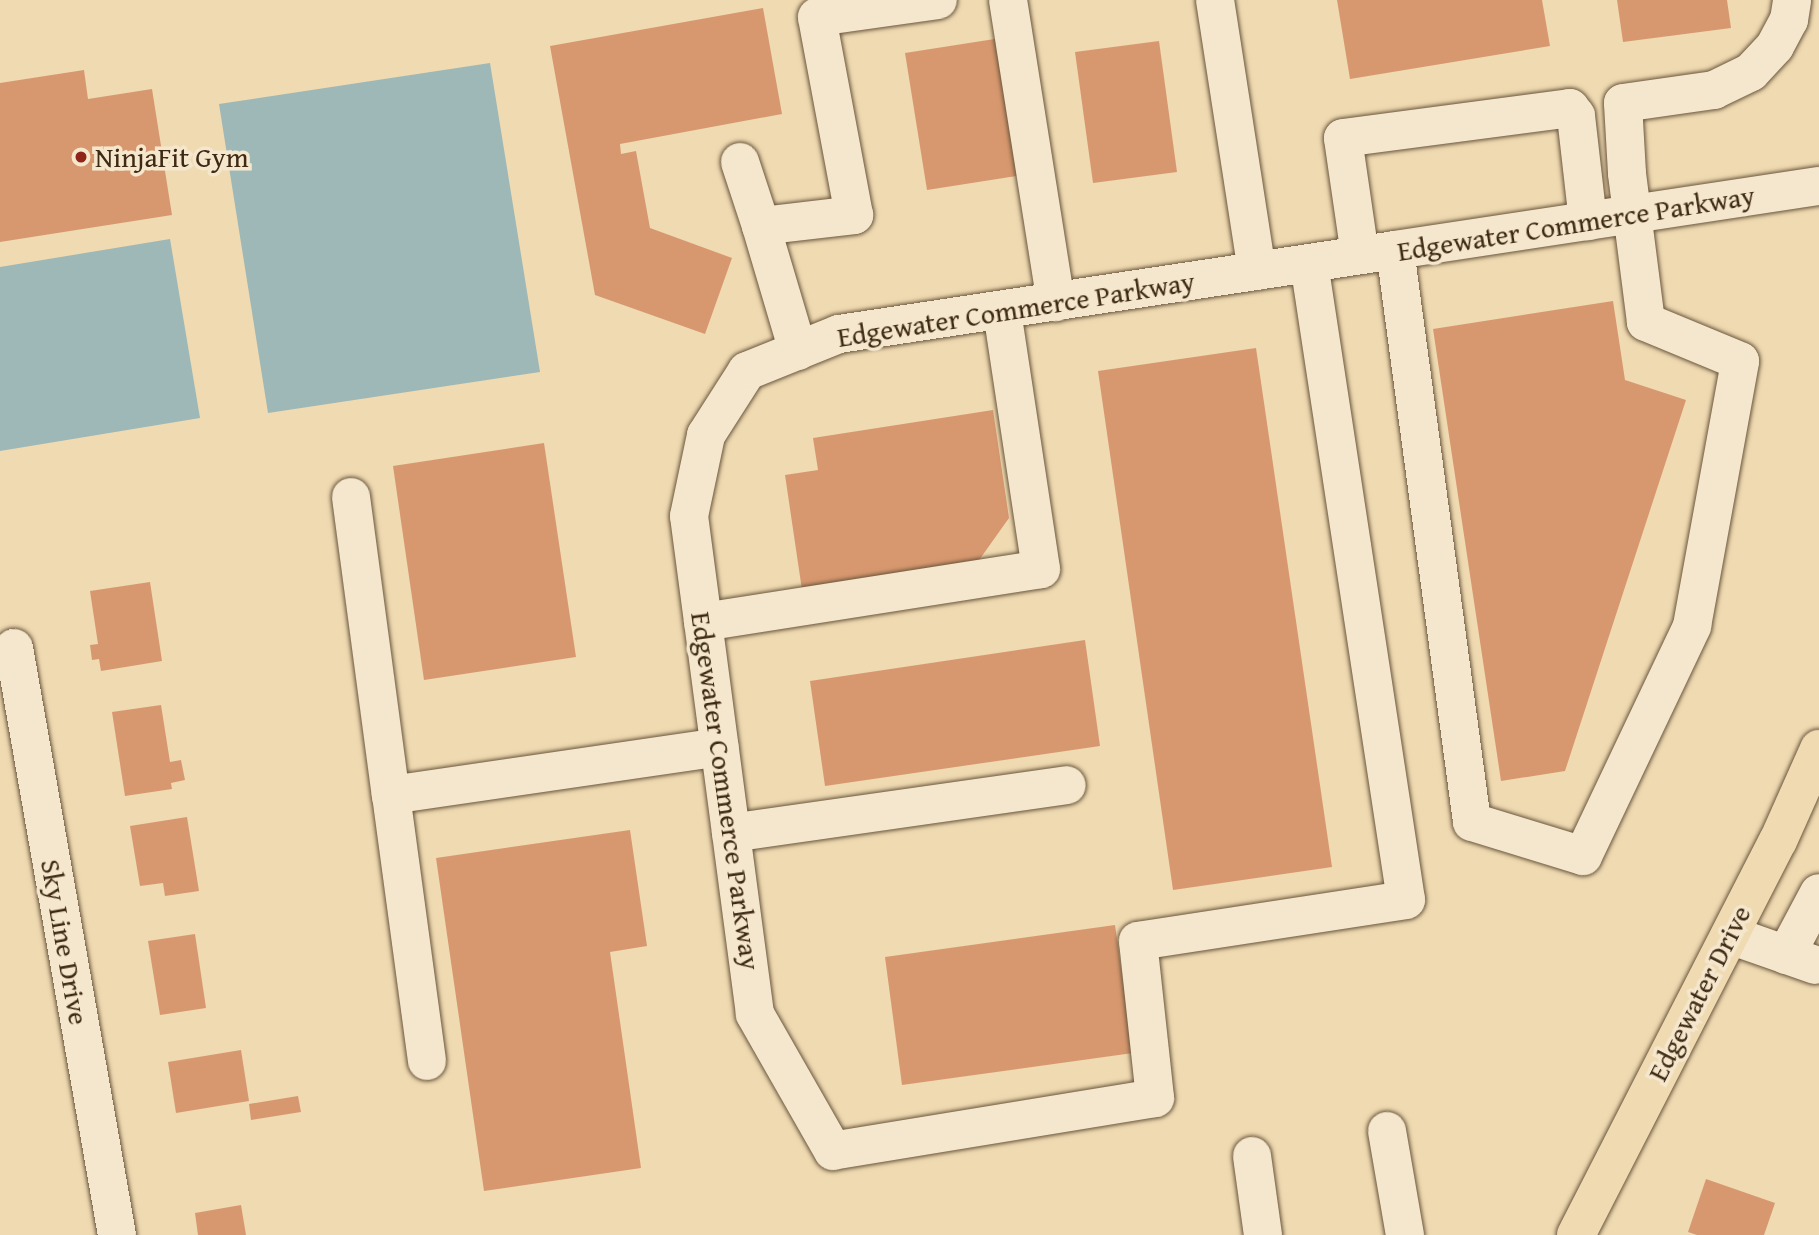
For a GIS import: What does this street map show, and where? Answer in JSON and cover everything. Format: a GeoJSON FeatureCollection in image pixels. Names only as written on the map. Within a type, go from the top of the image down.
{"type":"FeatureCollection","features":[{"type":"Feature","properties":{"kind":"main road","name":"Edgewater Drive"},"geometry":{"type":"LineString","coordinates":[[1576,1235],[1778,841],[1819,749]]}},
{"type":"Feature","properties":{"kind":"street"},"geometry":{"type":"LineString","coordinates":[[761,226],[854,215],[817,17],[938,0]]}},
{"type":"Feature","properties":{"kind":"street"},"geometry":{"type":"LineString","coordinates":[[1008,0],[1056,302]]}},
{"type":"Feature","properties":{"kind":"street"},"geometry":{"type":"LineString","coordinates":[[1215,0],[1257,271]]}},
{"type":"Feature","properties":{"kind":"street"},"geometry":{"type":"LineString","coordinates":[[1588,221],[1576,116],[1570,108],[1343,138],[1378,253],[1472,822],[1583,856],[1692,626],[1740,361],[1646,322],[1627,173],[1623,103],[1714,90],[1751,72],[1775,46],[1789,20],[1792,0]]}},
{"type":"Feature","properties":{"kind":"street"},"geometry":{"type":"LineString","coordinates":[[740,162],[798,351]]}},
{"type":"Feature","properties":{"kind":"street","name":"Edgewater Commerce Parkway"},"geometry":{"type":"LineString","coordinates":[[1308,263],[1406,900],[1138,941],[1156,1098],[833,1151],[755,1014],[689,516],[706,435],[747,371],[839,334],[1056,302],[1308,263],[1819,186]]}},
{"type":"Feature","properties":{"kind":"street"},"geometry":{"type":"LineString","coordinates":[[704,622],[1041,569],[1002,310]]}},
{"type":"Feature","properties":{"kind":"street"},"geometry":{"type":"LineString","coordinates":[[351,497],[427,1061]]}},
{"type":"Feature","properties":{"kind":"street","name":"Sky Line Drive"},"geometry":{"type":"LineString","coordinates":[[14,648],[117,1235]]}},
{"type":"Feature","properties":{"kind":"street"},"geometry":{"type":"LineString","coordinates":[[0,736],[24,708]]}},
{"type":"Feature","properties":{"kind":"street"},"geometry":{"type":"LineString","coordinates":[[391,795],[720,747]]}},
{"type":"Feature","properties":{"kind":"street"},"geometry":{"type":"LineString","coordinates":[[731,833],[1067,785]]}},
{"type":"Feature","properties":{"kind":"street"},"geometry":{"type":"LineString","coordinates":[[1730,935],[1800,960],[1819,893]]}},
{"type":"Feature","properties":{"kind":"street"},"geometry":{"type":"LineString","coordinates":[[1387,1131],[1405,1235]]}},
{"type":"Feature","properties":{"kind":"street"},"geometry":{"type":"LineString","coordinates":[[1252,1156],[1263,1235]]}},
{"type":"Feature","properties":{"kind":"water"},"geometry":{"type":"Polygon","coordinates":[[[490,63],[540,372],[268,413],[219,104],[490,63]]]}},
{"type":"Feature","properties":{"kind":"water"},"geometry":{"type":"Polygon","coordinates":[[[170,239],[200,418],[0,451],[0,267],[170,239]]]}},
{"type":"Feature","properties":{"kind":"building"},"geometry":{"type":"Polygon","coordinates":[[[1337,0],[1542,0],[1550,46],[1350,79],[1337,0]]]}},
{"type":"Feature","properties":{"kind":"building"},"geometry":{"type":"Polygon","coordinates":[[[1617,0],[1727,0],[1731,28],[1623,42],[1617,0]]]}},
{"type":"Feature","properties":{"kind":"building"},"geometry":{"type":"Polygon","coordinates":[[[763,8],[782,114],[620,144],[621,154],[636,151],[650,228],[732,258],[705,334],[595,295],[550,46],[763,8]]]}},
{"type":"Feature","properties":{"kind":"building"},"geometry":{"type":"Polygon","coordinates":[[[1001,38],[1023,175],[927,190],[905,53],[1001,38]]]}},
{"type":"Feature","properties":{"kind":"building"},"geometry":{"type":"Polygon","coordinates":[[[1159,41],[1177,172],[1093,183],[1075,52],[1159,41]]]}},
{"type":"Feature","properties":{"kind":"building","name":"NinjaFit Gym"},"geometry":{"type":"Polygon","coordinates":[[[84,70],[88,99],[152,89],[172,215],[0,242],[0,83],[84,70]]]}},
{"type":"Feature","properties":{"kind":"building"},"geometry":{"type":"Polygon","coordinates":[[[1613,301],[1625,380],[1686,400],[1565,771],[1501,781],[1433,329],[1613,301]]]}},
{"type":"Feature","properties":{"kind":"building"},"geometry":{"type":"Polygon","coordinates":[[[1256,348],[1332,867],[1173,890],[1098,371],[1256,348]]]}},
{"type":"Feature","properties":{"kind":"building"},"geometry":{"type":"Polygon","coordinates":[[[993,410],[1009,518],[977,563],[802,590],[785,475],[818,470],[813,438],[993,410]]]}},
{"type":"Feature","properties":{"kind":"building"},"geometry":{"type":"Polygon","coordinates":[[[544,443],[576,657],[424,680],[393,466],[544,443]]]}},
{"type":"Feature","properties":{"kind":"building"},"geometry":{"type":"Polygon","coordinates":[[[150,582],[162,661],[101,671],[99,659],[92,660],[90,645],[98,644],[90,591],[150,582]]]}},
{"type":"Feature","properties":{"kind":"building"},"geometry":{"type":"Polygon","coordinates":[[[1085,640],[1100,746],[825,786],[810,681],[1085,640]]]}},
{"type":"Feature","properties":{"kind":"building"},"geometry":{"type":"Polygon","coordinates":[[[161,705],[170,762],[181,760],[185,780],[171,783],[172,789],[125,796],[112,712],[161,705]]]}},
{"type":"Feature","properties":{"kind":"building"},"geometry":{"type":"Polygon","coordinates":[[[187,817],[199,891],[165,896],[163,883],[140,886],[130,826],[187,817]]]}},
{"type":"Feature","properties":{"kind":"building"},"geometry":{"type":"Polygon","coordinates":[[[630,830],[647,946],[610,952],[641,1168],[484,1191],[436,858],[630,830]]]}},
{"type":"Feature","properties":{"kind":"building"},"geometry":{"type":"Polygon","coordinates":[[[1115,925],[1133,1053],[902,1085],[885,957],[1115,925]]]}},
{"type":"Feature","properties":{"kind":"building"},"geometry":{"type":"Polygon","coordinates":[[[195,934],[206,1008],[160,1015],[148,941],[195,934]]]}},
{"type":"Feature","properties":{"kind":"building"},"geometry":{"type":"Polygon","coordinates":[[[241,1050],[249,1101],[176,1113],[168,1062],[241,1050]]]}},
{"type":"Feature","properties":{"kind":"building"},"geometry":{"type":"Polygon","coordinates":[[[298,1096],[301,1112],[251,1120],[249,1104],[298,1096]]]}},
{"type":"Feature","properties":{"kind":"building"},"geometry":{"type":"Polygon","coordinates":[[[1706,1179],[1775,1203],[1764,1235],[1697,1235],[1688,1232],[1706,1179]]]}},
{"type":"Feature","properties":{"kind":"building"},"geometry":{"type":"Polygon","coordinates":[[[241,1205],[246,1235],[198,1235],[195,1213],[241,1205]]]}},
{"type":"Feature","properties":{"kind":"place","name":"NinjaFit Gym"},"geometry":{"type":"Point","coordinates":[81,157]}}]}
